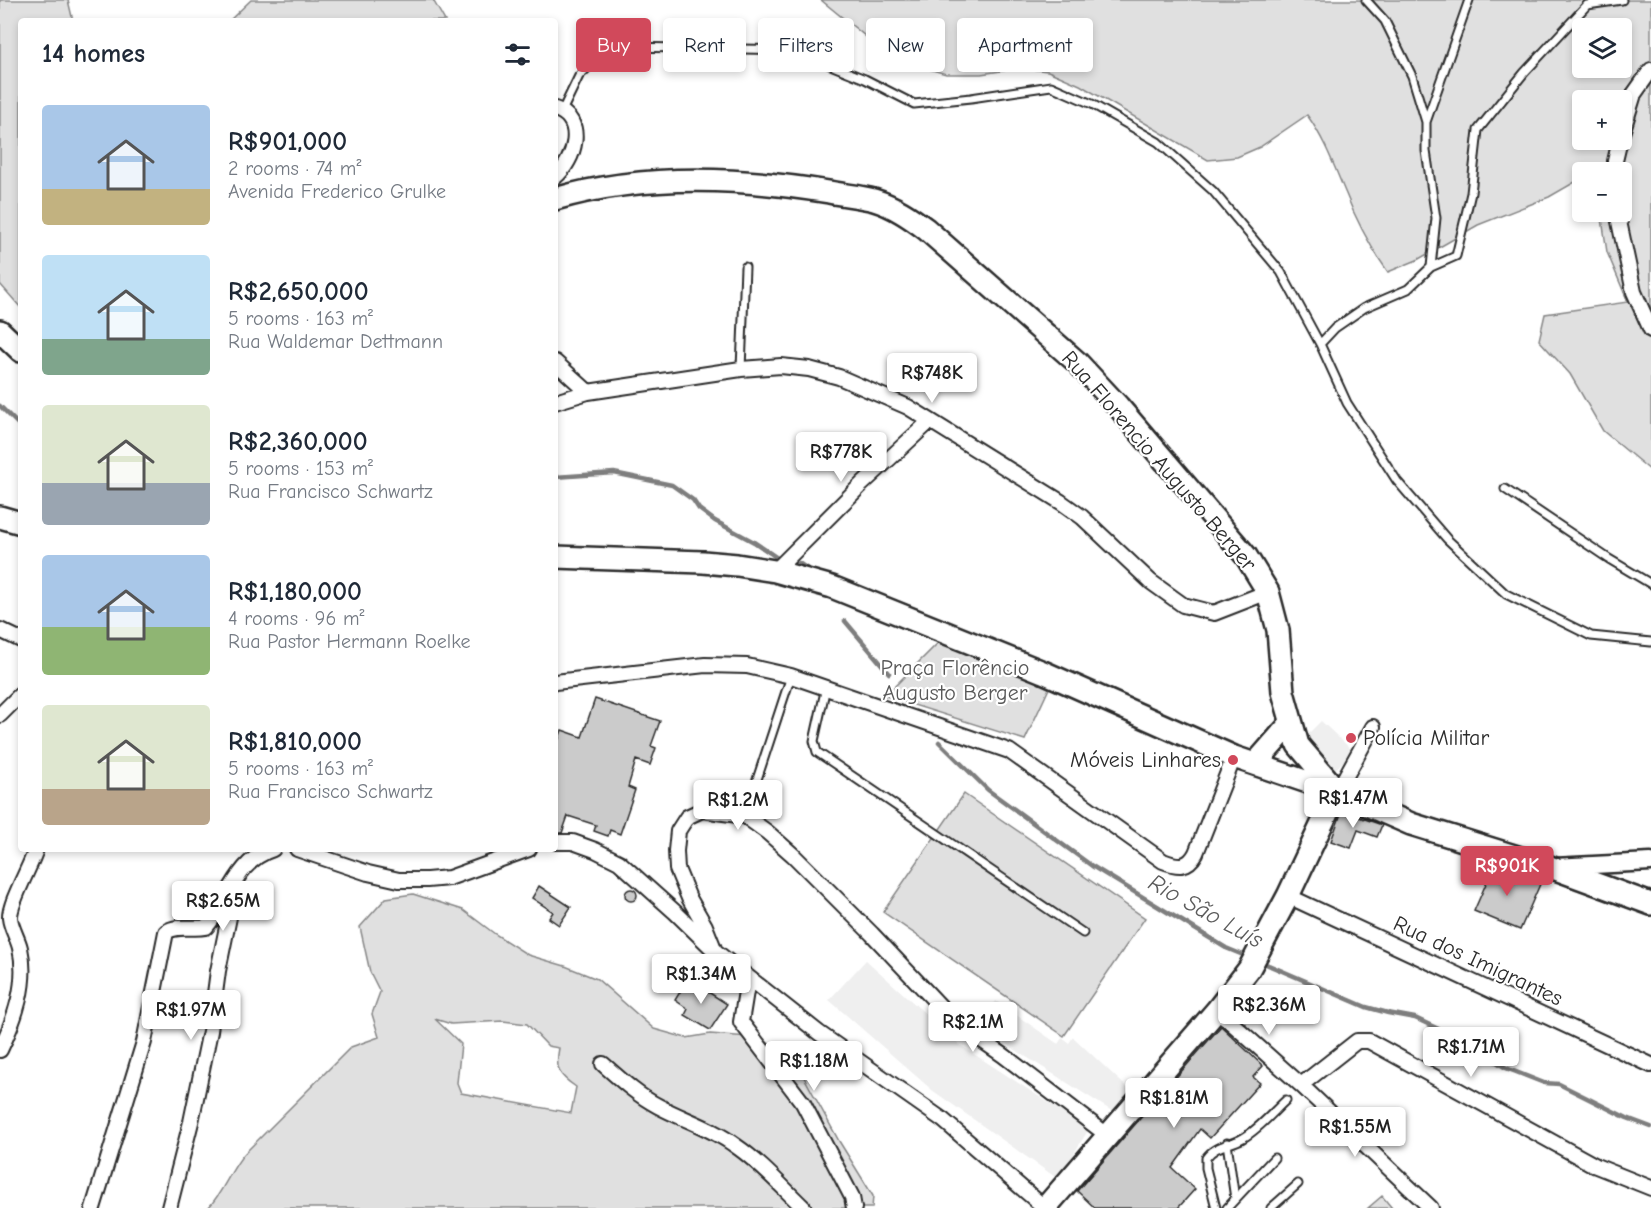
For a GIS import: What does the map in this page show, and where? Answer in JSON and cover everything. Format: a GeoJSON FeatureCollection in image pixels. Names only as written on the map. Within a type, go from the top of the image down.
{"type":"FeatureCollection","features":[{"type":"Feature","properties":{"kind":"main road","name":"Rua Florencio Augusto Berger"},"geometry":{"type":"LineString","coordinates":[[558,198],[615,185],[645,182],[758,182],[874,200],[902,212],[947,247],[1078,363],[1119,406],[1246,556],[1268,592],[1278,630],[1282,692],[1298,745],[1338,792]]}},
{"type":"Feature","properties":{"kind":"main road"},"geometry":{"type":"LineString","coordinates":[[0,331],[18,348]]}},
{"type":"Feature","properties":{"kind":"main road"},"geometry":{"type":"LineString","coordinates":[[0,517],[18,522]]}},
{"type":"Feature","properties":{"kind":"main road"},"geometry":{"type":"LineString","coordinates":[[558,557],[703,562],[775,572],[832,587],[1042,672],[1234,757],[1338,792],[1411,824],[1550,867],[1651,904]]}},
{"type":"Feature","properties":{"kind":"main road"},"geometry":{"type":"LineString","coordinates":[[1256,763],[1290,724]]}},
{"type":"Feature","properties":{"kind":"main road"},"geometry":{"type":"LineString","coordinates":[[1045,1208],[1217,1010],[1249,969],[1288,896],[1338,792]]}},
{"type":"Feature","properties":{"kind":"street"},"geometry":{"type":"LineString","coordinates":[[1632,100],[1651,70]]}},
{"type":"Feature","properties":{"kind":"street"},"geometry":{"type":"LineString","coordinates":[[558,174],[567,164],[576,141],[572,121],[559,110]]}},
{"type":"Feature","properties":{"kind":"street"},"geometry":{"type":"LineString","coordinates":[[1619,222],[1634,292],[1651,330]]}},
{"type":"Feature","properties":{"kind":"street"},"geometry":{"type":"LineString","coordinates":[[558,365],[588,392]]}},
{"type":"Feature","properties":{"kind":"street"},"geometry":{"type":"LineString","coordinates":[[558,401],[588,392],[741,369],[781,366],[809,369],[839,376],[908,407],[1024,478],[1082,517],[1151,582],[1183,605],[1214,613],[1268,592]]}},
{"type":"Feature","properties":{"kind":"street"},"geometry":{"type":"LineString","coordinates":[[775,572],[862,484],[930,421]]}},
{"type":"Feature","properties":{"kind":"street"},"geometry":{"type":"LineString","coordinates":[[0,630],[18,639]]}},
{"type":"Feature","properties":{"kind":"street"},"geometry":{"type":"LineString","coordinates":[[558,682],[705,665],[747,666],[791,676],[1009,751],[1163,861],[1178,866],[1185,865],[1192,860],[1196,853],[1234,757]]}},
{"type":"Feature","properties":{"kind":"street"},"geometry":{"type":"LineString","coordinates":[[0,714],[18,697]]}},
{"type":"Feature","properties":{"kind":"street"},"geometry":{"type":"LineString","coordinates":[[1338,792],[1373,727]]}},
{"type":"Feature","properties":{"kind":"street"},"geometry":{"type":"LineString","coordinates":[[715,951],[677,869],[678,831],[687,817],[702,810],[746,816],[793,855],[954,1021],[1003,1054],[1107,1135]]}},
{"type":"Feature","properties":{"kind":"street"},"geometry":{"type":"LineString","coordinates":[[558,842],[573,842],[619,862],[748,979],[819,1033],[943,1120],[1045,1208]]}},
{"type":"Feature","properties":{"kind":"street"},"geometry":{"type":"LineString","coordinates":[[0,1050],[19,1000],[24,974],[20,949],[10,917],[35,852]]}},
{"type":"Feature","properties":{"kind":"street"},"geometry":{"type":"LineString","coordinates":[[93,1208],[144,1042],[166,932],[173,927],[194,929],[206,927],[236,878],[258,856],[267,852]]}},
{"type":"Feature","properties":{"kind":"street"},"geometry":{"type":"LineString","coordinates":[[306,852],[368,873],[399,880],[449,878],[521,852]]}},
{"type":"Feature","properties":{"kind":"street"},"geometry":{"type":"LineString","coordinates":[[337,852],[343,864]]}},
{"type":"Feature","properties":{"kind":"street"},"geometry":{"type":"LineString","coordinates":[[1550,867],[1651,862]]}},
{"type":"Feature","properties":{"kind":"street"},"geometry":{"type":"LineString","coordinates":[[169,1208],[202,1065],[236,878]]}},
{"type":"Feature","properties":{"kind":"street","name":"Rua dos Imigrantes"},"geometry":{"type":"LineString","coordinates":[[1288,896],[1651,1065]]}},
{"type":"Feature","properties":{"kind":"street"},"geometry":{"type":"LineString","coordinates":[[748,979],[741,1022],[803,1103],[852,1197],[854,1208]]}},
{"type":"Feature","properties":{"kind":"street"},"geometry":{"type":"LineString","coordinates":[[1217,1010],[1301,1085],[1431,1208]]}},
{"type":"Feature","properties":{"kind":"street"},"geometry":{"type":"LineString","coordinates":[[1301,1085],[1357,1041],[1369,1041],[1596,1166],[1651,1188]]}},
{"type":"Feature","properties":{"kind":"street"},"geometry":{"type":"LineString","coordinates":[[603,1064],[625,1084],[657,1106],[710,1130],[735,1145],[804,1208]]}},
{"type":"Feature","properties":{"kind":"lane"},"geometry":{"type":"LineString","coordinates":[[1366,0],[1385,21],[1412,76],[1426,123],[1426,151],[1436,218],[1431,267]]}},
{"type":"Feature","properties":{"kind":"lane"},"geometry":{"type":"LineString","coordinates":[[1426,123],[1468,0]]}},
{"type":"Feature","properties":{"kind":"lane"},"geometry":{"type":"LineString","coordinates":[[1320,344],[1335,328],[1364,308],[1408,289],[1431,267],[1456,256],[1471,193],[1478,130],[1524,74],[1587,5],[1622,0]]}},
{"type":"Feature","properties":{"kind":"lane"},"geometry":{"type":"LineString","coordinates":[[559,110],[579,76],[601,55],[623,47],[793,50],[865,79],[914,104],[1051,86],[1092,104],[1158,142],[1214,191],[1281,272],[1320,344],[1347,404],[1396,481],[1447,539],[1506,594],[1591,636],[1651,642]]}},
{"type":"Feature","properties":{"kind":"lane"},"geometry":{"type":"LineString","coordinates":[[741,369],[745,267]]}},
{"type":"Feature","properties":{"kind":"lane"},"geometry":{"type":"LineString","coordinates":[[1505,489],[1609,559],[1651,584]]}},
{"type":"Feature","properties":{"kind":"lane"},"geometry":{"type":"LineString","coordinates":[[746,816],[791,676]]}},
{"type":"Feature","properties":{"kind":"lane"},"geometry":{"type":"LineString","coordinates":[[826,687],[814,741],[817,752],[1083,933]]}},
{"type":"Feature","properties":{"kind":"lane"},"geometry":{"type":"LineString","coordinates":[[1216,1208],[1206,1168],[1206,1158],[1218,1147],[1252,1132],[1286,1100]]}},
{"type":"Feature","properties":{"kind":"lane"},"geometry":{"type":"LineString","coordinates":[[1227,1143],[1235,1199]]}},
{"type":"Feature","properties":{"kind":"lane"},"geometry":{"type":"LineString","coordinates":[[1227,1208],[1274,1158]]}},
{"type":"Feature","properties":{"kind":"lane"},"geometry":{"type":"LineString","coordinates":[[776,1182],[796,1208]]}},
{"type":"Feature","properties":{"kind":"lane"},"geometry":{"type":"LineString","coordinates":[[1271,1208],[1298,1184]]}},
{"type":"Feature","properties":{"kind":"shaded area"},"geometry":{"type":"Polygon","coordinates":[[[1321,721],[1353,751],[1331,774],[1301,741],[1321,721]]]}},
{"type":"Feature","properties":{"kind":"shaded area"},"geometry":{"type":"Polygon","coordinates":[[[866,960],[960,1045],[1089,1129],[1058,1179],[932,1090],[829,1000],[866,960]]]}},
{"type":"Feature","properties":{"kind":"shaded area"},"geometry":{"type":"Polygon","coordinates":[[[996,1001],[1058,1044],[1062,1038],[1069,1043],[1073,1037],[1134,1094],[1115,1113],[979,1027],[996,1001]]]}},
{"type":"Feature","properties":{"kind":"green space"},"geometry":{"type":"Polygon","coordinates":[[[0,0],[68,0],[72,18],[18,18],[18,305],[0,284],[0,0]]]}},
{"type":"Feature","properties":{"kind":"green space"},"geometry":{"type":"Polygon","coordinates":[[[251,0],[433,0],[443,18],[232,18],[251,0]]]}},
{"type":"Feature","properties":{"kind":"green space"},"geometry":{"type":"Polygon","coordinates":[[[821,0],[1651,0],[1651,471],[1603,431],[1570,374],[1539,340],[1545,314],[1628,302],[1607,252],[1602,222],[1632,222],[1632,162],[1572,162],[1572,184],[1549,197],[1478,225],[1417,260],[1388,272],[1360,225],[1324,144],[1307,115],[1260,147],[1237,157],[1208,160],[1080,85],[1050,72],[1093,72],[1093,18],[957,18],[957,72],[994,72],[946,74],[939,72],[945,72],[945,18],[866,18],[866,37],[854,27],[854,18],[843,18],[821,0]]]}},
{"type":"Feature","properties":{"kind":"green space","name":"Praça Florêncio Augusto Berger"},"geometry":{"type":"Polygon","coordinates":[[[944,637],[1052,682],[1025,740],[885,696],[944,637]]]}},
{"type":"Feature","properties":{"kind":"green space"},"geometry":{"type":"Polygon","coordinates":[[[964,794],[1145,918],[1064,1036],[883,912],[964,794]]]}},
{"type":"Feature","properties":{"kind":"green space"},"geometry":{"type":"Polygon","coordinates":[[[413,894],[463,910],[528,955],[597,979],[654,1029],[686,1038],[710,1034],[762,1038],[799,1068],[839,1141],[873,1196],[872,1208],[208,1208],[244,1154],[351,1047],[379,1037],[372,1014],[380,992],[370,972],[360,927],[386,898],[413,894]],[[435,1019],[461,1044],[457,1083],[461,1093],[571,1113],[576,1087],[559,1071],[557,1061],[559,1048],[548,1046],[527,1024],[503,1021],[451,1024],[435,1019]]]}},
{"type":"Feature","properties":{"kind":"green space"},"geometry":{"type":"Polygon","coordinates":[[[1382,1196],[1392,1208],[1368,1208],[1382,1196]]]}},
{"type":"Feature","properties":{"kind":"building"},"geometry":{"type":"Polygon","coordinates":[[[595,699],[660,721],[651,746],[656,748],[650,765],[636,760],[628,787],[635,790],[620,834],[610,830],[608,836],[594,831],[596,825],[568,816],[562,833],[558,833],[558,741],[562,730],[582,737],[595,699]]]}},
{"type":"Feature","properties":{"kind":"building"},"geometry":{"type":"Polygon","coordinates":[[[1342,811],[1382,825],[1377,837],[1358,830],[1351,848],[1331,841],[1342,811]]]}},
{"type":"Feature","properties":{"kind":"building"},"geometry":{"type":"Polygon","coordinates":[[[1495,863],[1541,882],[1520,930],[1474,911],[1495,863]]]}},
{"type":"Feature","properties":{"kind":"building"},"geometry":{"type":"Polygon","coordinates":[[[539,886],[571,907],[559,925],[549,918],[553,912],[532,898],[539,886]]]}},
{"type":"Feature","properties":{"kind":"building"},"geometry":{"type":"Polygon","coordinates":[[[631,889],[637,895],[631,901],[625,895],[631,889]]]}},
{"type":"Feature","properties":{"kind":"building"},"geometry":{"type":"Polygon","coordinates":[[[688,979],[727,1004],[710,1030],[685,1015],[688,1009],[675,1000],[688,979]]]}},
{"type":"Feature","properties":{"kind":"building"},"geometry":{"type":"Polygon","coordinates":[[[1221,1026],[1263,1066],[1253,1077],[1260,1083],[1210,1138],[1200,1129],[1172,1168],[1195,1189],[1178,1208],[1095,1208],[1077,1191],[1221,1026]]]}},
{"type":"Feature","properties":{"kind":"waterway","name":"Rio São Luís"},"geometry":{"type":"LineString","coordinates":[[0,406],[18,424]]}},
{"type":"Feature","properties":{"kind":"waterway","name":"Rio São Luís"},"geometry":{"type":"LineString","coordinates":[[558,477],[614,473],[672,485],[693,500],[699,509],[715,521],[776,557]]}},
{"type":"Feature","properties":{"kind":"waterway","name":"Rio São Luís"},"geometry":{"type":"LineString","coordinates":[[799,563],[812,572]]}},
{"type":"Feature","properties":{"kind":"waterway","name":"Rio São Luís"},"geometry":{"type":"LineString","coordinates":[[845,621],[889,673]]}},
{"type":"Feature","properties":{"kind":"waterway","name":"Rio São Luís"},"geometry":{"type":"LineString","coordinates":[[939,742],[988,790],[1092,866],[1226,948],[1248,957]]}},
{"type":"Feature","properties":{"kind":"waterway","name":"Rio São Luís"},"geometry":{"type":"LineString","coordinates":[[1259,961],[1366,1007],[1415,1018],[1466,1042],[1506,1068],[1544,1083],[1559,1084],[1627,1118],[1651,1127]]}},
{"type":"Feature","properties":{"kind":"place","name":"Polícia Militar"},"geometry":{"type":"Point","coordinates":[1351,738]}},
{"type":"Feature","properties":{"kind":"place","name":"Móveis Linhares"},"geometry":{"type":"Point","coordinates":[1233,760]}}]}
